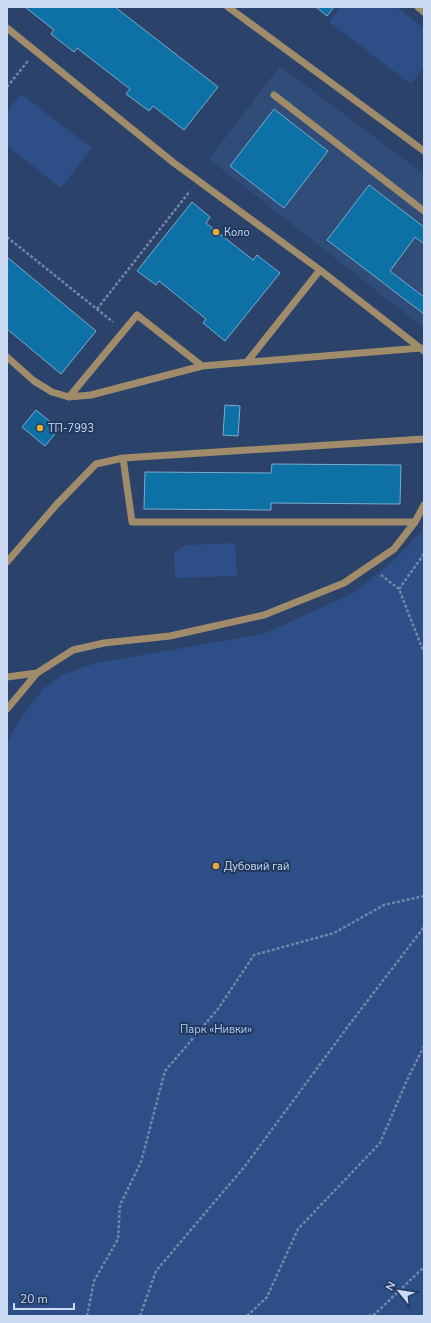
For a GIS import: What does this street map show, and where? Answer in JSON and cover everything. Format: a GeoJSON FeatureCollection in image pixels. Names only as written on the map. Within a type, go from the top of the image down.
{"type":"FeatureCollection","features":[{"type":"Feature","properties":{"kind":"street"},"geometry":{"type":"LineString","coordinates":[[228,7],[424,151]]}},
{"type":"Feature","properties":{"kind":"street"},"geometry":{"type":"LineString","coordinates":[[418,7],[424,12]]}},
{"type":"Feature","properties":{"kind":"street"},"geometry":{"type":"LineString","coordinates":[[7,28],[174,164],[320,270],[422,349]]}},
{"type":"Feature","properties":{"kind":"street"},"geometry":{"type":"LineString","coordinates":[[274,95],[424,211]]}},
{"type":"Feature","properties":{"kind":"street"},"geometry":{"type":"LineString","coordinates":[[247,362],[320,270]]}},
{"type":"Feature","properties":{"kind":"street"},"geometry":{"type":"LineString","coordinates":[[69,397],[137,315],[202,366]]}},
{"type":"Feature","properties":{"kind":"street"},"geometry":{"type":"LineString","coordinates":[[7,356],[34,381],[52,392],[69,397],[91,395],[202,366],[422,349]]}},
{"type":"Feature","properties":{"kind":"street"},"geometry":{"type":"LineString","coordinates":[[7,562],[57,504],[96,464],[123,458],[424,439]]}},
{"type":"Feature","properties":{"kind":"street"},"geometry":{"type":"LineString","coordinates":[[123,458],[132,522],[415,522]]}},
{"type":"Feature","properties":{"kind":"street"},"geometry":{"type":"LineString","coordinates":[[7,709],[37,673],[73,650],[104,642],[170,636],[264,615],[344,583],[394,549],[415,522],[424,505]]}},
{"type":"Feature","properties":{"kind":"street"},"geometry":{"type":"LineString","coordinates":[[7,677],[37,673]]}},
{"type":"Feature","properties":{"kind":"path"},"geometry":{"type":"LineString","coordinates":[[7,87],[35,51]]}},
{"type":"Feature","properties":{"kind":"path"},"geometry":{"type":"LineString","coordinates":[[96,309],[191,191]]}},
{"type":"Feature","properties":{"kind":"path"},"geometry":{"type":"LineString","coordinates":[[7,237],[113,322]]}},
{"type":"Feature","properties":{"kind":"path"},"geometry":{"type":"LineString","coordinates":[[399,589],[424,554]]}},
{"type":"Feature","properties":{"kind":"path"},"geometry":{"type":"LineString","coordinates":[[377,572],[399,589],[424,653]]}},
{"type":"Feature","properties":{"kind":"path"},"geometry":{"type":"LineString","coordinates":[[87,1316],[94,1281],[118,1239],[120,1205],[141,1162],[165,1071],[218,1009],[254,955],[334,933],[384,905],[424,896]]}},
{"type":"Feature","properties":{"kind":"path"},"geometry":{"type":"LineString","coordinates":[[140,1316],[156,1271],[246,1166],[349,1025],[424,927]]}},
{"type":"Feature","properties":{"kind":"path"},"geometry":{"type":"LineString","coordinates":[[247,1316],[267,1297],[298,1228],[380,1143],[408,1078],[424,1046]]}},
{"type":"Feature","properties":{"kind":"path"},"geometry":{"type":"LineString","coordinates":[[368,1316],[375,1314],[424,1267]]}},
{"type":"Feature","properties":{"kind":"shaded area"},"geometry":{"type":"Polygon","coordinates":[[[280,66],[424,174],[424,328],[209,159],[280,66]]]}},
{"type":"Feature","properties":{"kind":"green space"},"geometry":{"type":"Polygon","coordinates":[[[340,7],[396,7],[424,28],[424,67],[411,84],[329,22],[340,7]]]}},
{"type":"Feature","properties":{"kind":"green space"},"geometry":{"type":"Polygon","coordinates":[[[21,94],[92,148],[61,188],[7,146],[7,112],[21,94]]]}},
{"type":"Feature","properties":{"kind":"green space","name":"Парк «Нивки»"},"geometry":{"type":"Polygon","coordinates":[[[424,527],[424,1316],[7,1316],[7,742],[21,718],[43,689],[64,674],[96,663],[263,634],[351,594],[391,563],[422,531],[424,527]]]}},
{"type":"Feature","properties":{"kind":"green space"},"geometry":{"type":"Polygon","coordinates":[[[235,543],[237,576],[175,578],[174,553],[186,545],[235,543]]]}},
{"type":"Feature","properties":{"kind":"building"},"geometry":{"type":"Polygon","coordinates":[[[25,7],[115,7],[218,87],[184,130],[153,106],[149,111],[126,94],[130,89],[77,48],[74,52],[51,34],[54,30],[25,7]]]}},
{"type":"Feature","properties":{"kind":"building"},"geometry":{"type":"Polygon","coordinates":[[[316,7],[334,7],[327,16],[316,7]]]}},
{"type":"Feature","properties":{"kind":"building"},"geometry":{"type":"Polygon","coordinates":[[[274,109],[328,151],[284,208],[230,166],[274,109]]]}},
{"type":"Feature","properties":{"kind":"building"},"geometry":{"type":"Polygon","coordinates":[[[369,185],[424,227],[424,244],[415,237],[390,271],[424,297],[424,314],[327,240],[369,185]]]}},
{"type":"Feature","properties":{"kind":"building"},"geometry":{"type":"Polygon","coordinates":[[[192,202],[210,217],[206,223],[253,260],[257,255],[280,273],[225,341],[203,323],[206,319],[159,281],[156,285],[137,271],[192,202]]]}},
{"type":"Feature","properties":{"kind":"building"},"geometry":{"type":"Polygon","coordinates":[[[7,257],[96,331],[61,374],[7,329],[7,257]]]}},
{"type":"Feature","properties":{"kind":"building"},"geometry":{"type":"Polygon","coordinates":[[[225,405],[240,406],[238,436],[223,435],[225,405]]]}},
{"type":"Feature","properties":{"kind":"building","name":"ТП-7993"},"geometry":{"type":"Polygon","coordinates":[[[36,410],[59,429],[45,446],[22,427],[36,410]]]}},
{"type":"Feature","properties":{"kind":"building"},"geometry":{"type":"Polygon","coordinates":[[[272,464],[401,465],[400,504],[271,503],[271,510],[144,509],[145,472],[271,473],[272,464]]]}},
{"type":"Feature","properties":{"kind":"place","name":"Коло"},"geometry":{"type":"Point","coordinates":[216,232]}},
{"type":"Feature","properties":{"kind":"place","name":"ТП-7993"},"geometry":{"type":"Point","coordinates":[40,428]}},
{"type":"Feature","properties":{"kind":"place","name":"Дубовий гай"},"geometry":{"type":"Point","coordinates":[216,866]}}]}
